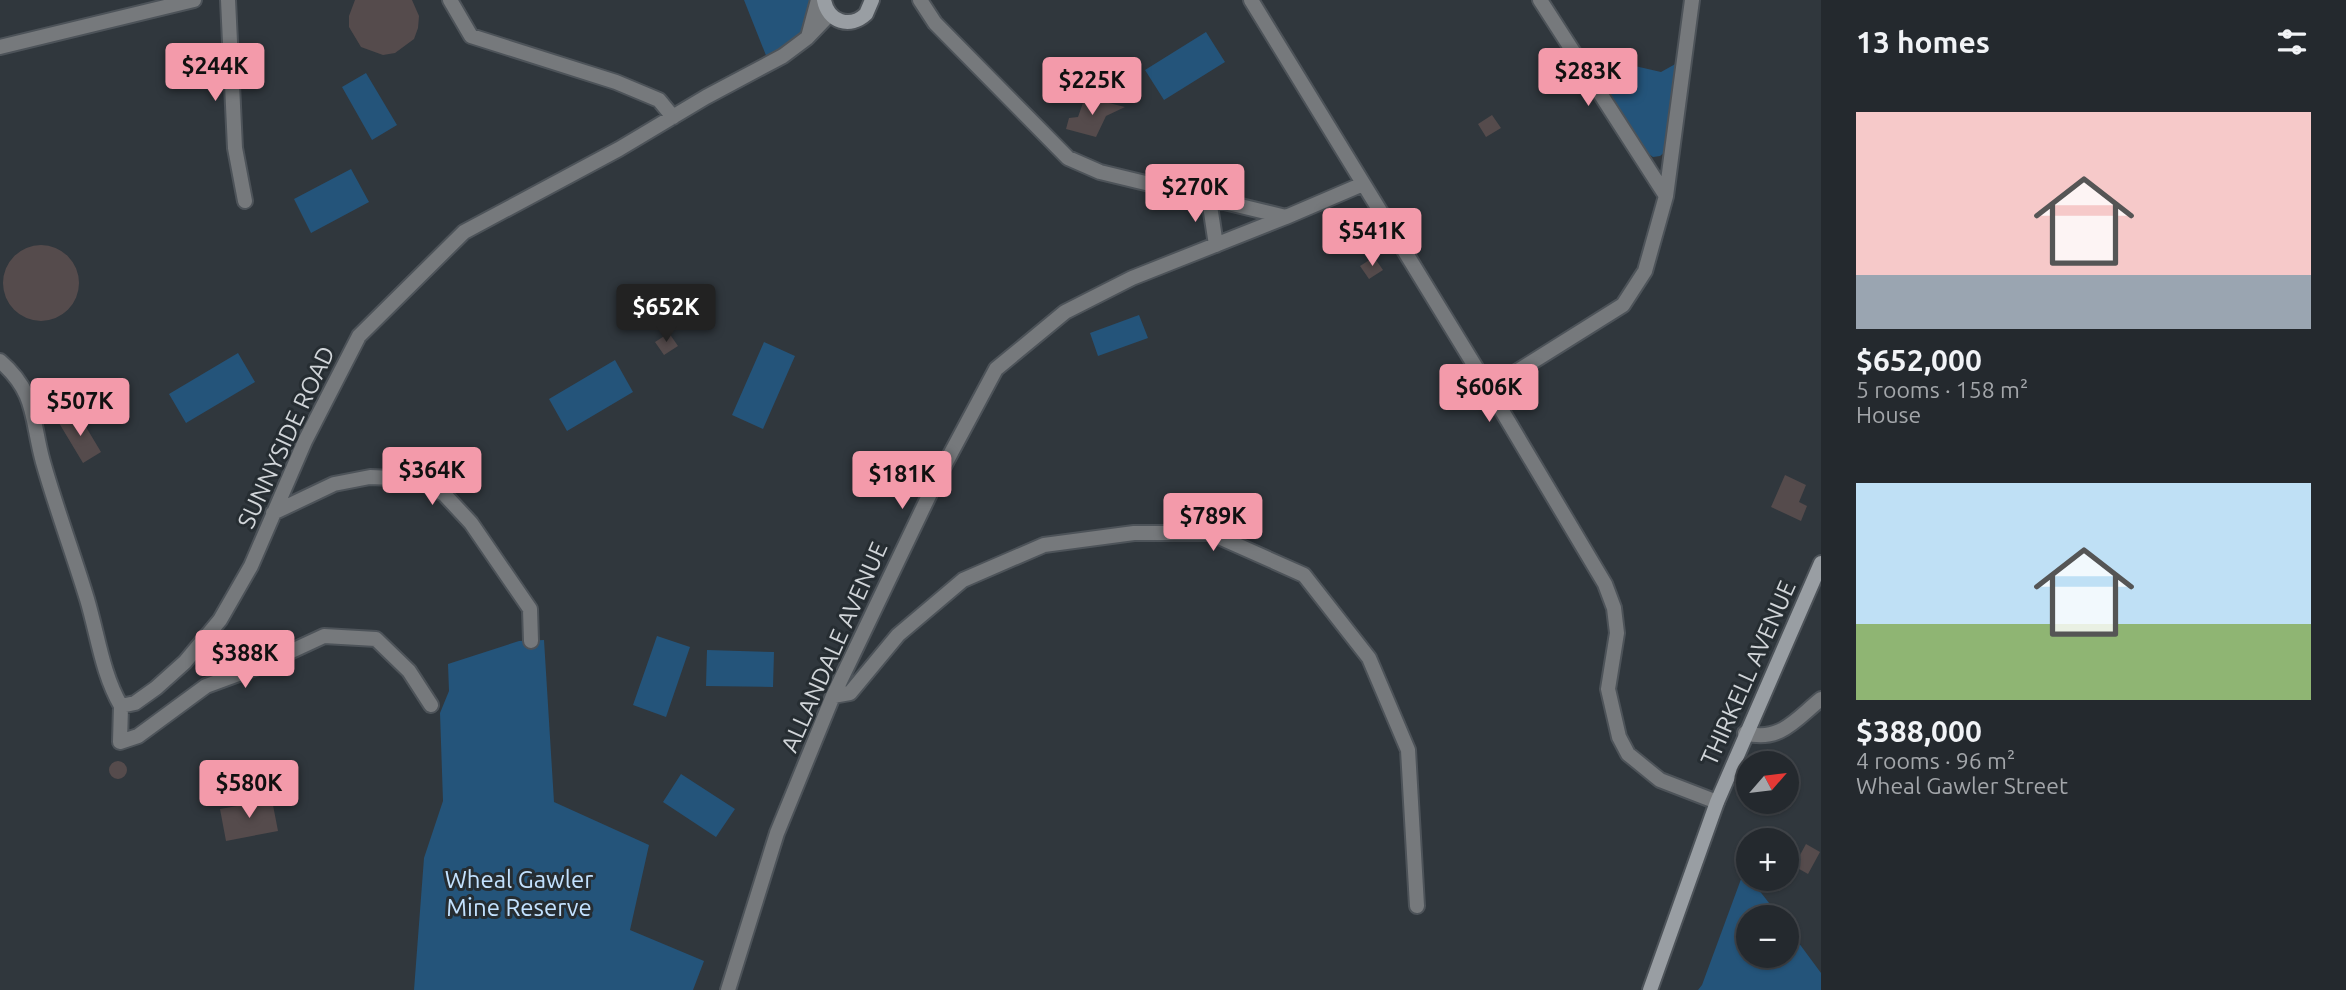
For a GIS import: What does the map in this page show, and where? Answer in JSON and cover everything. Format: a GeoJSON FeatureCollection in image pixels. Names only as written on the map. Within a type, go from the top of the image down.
{"type":"FeatureCollection","features":[{"type":"Feature","properties":{"kind":"street"},"geometry":{"type":"LineString","coordinates":[[0,47],[194,0]]}},
{"type":"Feature","properties":{"kind":"street"},"geometry":{"type":"LineString","coordinates":[[228,0],[235,148],[245,201]]}},
{"type":"Feature","properties":{"kind":"street"},"geometry":{"type":"LineString","coordinates":[[450,0],[471,36],[616,82],[659,100],[673,117]]}},
{"type":"Feature","properties":{"kind":"street"},"geometry":{"type":"LineString","coordinates":[[807,38],[818,0]]}},
{"type":"Feature","properties":{"kind":"street"},"geometry":{"type":"LineString","coordinates":[[824,0],[830,15],[842,22],[854,22],[866,14],[872,0]]}},
{"type":"Feature","properties":{"kind":"street"},"geometry":{"type":"LineString","coordinates":[[919,0],[935,23],[1068,158],[1100,172],[1286,217]]}},
{"type":"Feature","properties":{"kind":"street"},"geometry":{"type":"LineString","coordinates":[[1251,0],[1605,584],[1614,608],[1617,633],[1608,689],[1613,719],[1628,754],[1660,780],[1717,802]]}},
{"type":"Feature","properties":{"kind":"street"},"geometry":{"type":"LineString","coordinates":[[1540,0],[1666,197]]}},
{"type":"Feature","properties":{"kind":"street"},"geometry":{"type":"LineString","coordinates":[[1489,389],[1623,305],[1645,271],[1666,197],[1692,0]]}},
{"type":"Feature","properties":{"kind":"street","name":"SUNNYSIDE ROAD"},"geometry":{"type":"LineString","coordinates":[[121,706],[135,703],[156,688],[185,662],[220,620],[251,566],[305,441],[359,336],[464,232],[620,149],[783,56],[807,38],[830,15]]}},
{"type":"Feature","properties":{"kind":"street","name":"ALLANDALE AVENUE"},"geometry":{"type":"LineString","coordinates":[[727,990],[777,833],[833,696],[936,481],[996,369],[1065,312],[1132,278],[1363,184]]}},
{"type":"Feature","properties":{"kind":"street"},"geometry":{"type":"LineString","coordinates":[[1209,199],[1216,245]]}},
{"type":"Feature","properties":{"kind":"street"},"geometry":{"type":"LineString","coordinates":[[0,361],[17,376],[33,410],[45,469],[87,601],[111,688],[121,706],[120,742],[138,736],[206,687],[324,636],[376,639],[409,671],[431,705]]}},
{"type":"Feature","properties":{"kind":"street"},"geometry":{"type":"LineString","coordinates":[[273,513],[334,484],[370,477],[416,478],[444,494],[471,523],[530,609],[531,641]]}},
{"type":"Feature","properties":{"kind":"street"},"geometry":{"type":"LineString","coordinates":[[833,696],[850,693],[898,635],[963,580],[1044,545],[1134,533],[1210,533],[1304,575],[1369,658],[1408,750],[1417,906]]}},
{"type":"Feature","properties":{"kind":"street","name":"THIRKELL AVENUE"},"geometry":{"type":"LineString","coordinates":[[1650,990],[1717,802],[1821,563]]}},
{"type":"Feature","properties":{"kind":"street"},"geometry":{"type":"LineString","coordinates":[[1745,733],[1770,737],[1779,733],[1821,699]]}},
{"type":"Feature","properties":{"kind":"green space"},"geometry":{"type":"Polygon","coordinates":[[[744,0],[824,0],[830,14],[769,63],[744,0]]]}},
{"type":"Feature","properties":{"kind":"green space"},"geometry":{"type":"Polygon","coordinates":[[[1206,32],[1225,62],[1164,100],[1145,70],[1206,32]]]}},
{"type":"Feature","properties":{"kind":"green space"},"geometry":{"type":"Polygon","coordinates":[[[1601,52],[1613,61],[1661,72],[1679,62],[1666,151],[1660,156],[1653,157],[1646,152],[1588,59],[1601,52]]]}},
{"type":"Feature","properties":{"kind":"green space"},"geometry":{"type":"Polygon","coordinates":[[[366,73],[397,125],[372,140],[342,87],[366,73]]]}},
{"type":"Feature","properties":{"kind":"green space"},"geometry":{"type":"Polygon","coordinates":[[[351,169],[369,202],[311,233],[294,199],[351,169]]]}},
{"type":"Feature","properties":{"kind":"green space"},"geometry":{"type":"Polygon","coordinates":[[[1139,315],[1148,338],[1098,356],[1090,333],[1139,315]]]}},
{"type":"Feature","properties":{"kind":"green space"},"geometry":{"type":"Polygon","coordinates":[[[764,342],[795,356],[763,429],[732,415],[764,342]]]}},
{"type":"Feature","properties":{"kind":"green space"},"geometry":{"type":"Polygon","coordinates":[[[238,353],[255,382],[186,423],[169,394],[238,353]]]}},
{"type":"Feature","properties":{"kind":"green space"},"geometry":{"type":"Polygon","coordinates":[[[615,360],[633,392],[567,431],[549,399],[615,360]]]}},
{"type":"Feature","properties":{"kind":"green space"},"geometry":{"type":"Polygon","coordinates":[[[657,636],[690,647],[666,717],[633,705],[657,636]]]}},
{"type":"Feature","properties":{"kind":"green space","name":"Wheal Gawler Mine Reserve"},"geometry":{"type":"Polygon","coordinates":[[[544,640],[554,802],[649,845],[630,930],[704,961],[693,990],[414,990],[424,858],[443,801],[440,713],[449,691],[448,664],[519,641],[544,640]]]}},
{"type":"Feature","properties":{"kind":"green space"},"geometry":{"type":"Polygon","coordinates":[[[707,650],[774,652],[773,687],[706,686],[707,650]]]}},
{"type":"Feature","properties":{"kind":"green space"},"geometry":{"type":"Polygon","coordinates":[[[681,774],[735,809],[716,837],[663,802],[681,774]]]}},
{"type":"Feature","properties":{"kind":"green space"},"geometry":{"type":"Polygon","coordinates":[[[1737,891],[1760,891],[1771,905],[1736,905],[1736,968],[1799,968],[1799,943],[1821,973],[1821,990],[1698,990],[1737,891]]]}},
{"type":"Feature","properties":{"kind":"building"},"geometry":{"type":"Polygon","coordinates":[[[355,0],[412,0],[419,16],[414,39],[395,53],[383,55],[361,47],[349,27],[349,16],[355,0]]]}},
{"type":"Feature","properties":{"kind":"building"},"geometry":{"type":"Polygon","coordinates":[[[1085,97],[1125,107],[1106,116],[1096,137],[1066,129],[1069,118],[1078,117],[1085,97]]]}},
{"type":"Feature","properties":{"kind":"building"},"geometry":{"type":"Polygon","coordinates":[[[1492,115],[1501,128],[1486,137],[1478,124],[1492,115]]]}},
{"type":"Feature","properties":{"kind":"building"},"geometry":{"type":"Polygon","coordinates":[[[41,245],[56,248],[68,256],[76,268],[79,283],[76,298],[68,310],[56,318],[41,321],[26,318],[14,310],[6,298],[3,283],[6,268],[14,256],[26,248],[41,245]]]}},
{"type":"Feature","properties":{"kind":"building"},"geometry":{"type":"Polygon","coordinates":[[[1374,257],[1383,270],[1369,279],[1360,266],[1374,257]]]}},
{"type":"Feature","properties":{"kind":"building"},"geometry":{"type":"Polygon","coordinates":[[[669,333],[678,346],[664,355],[655,342],[669,333]]]}},
{"type":"Feature","properties":{"kind":"building"},"geometry":{"type":"Polygon","coordinates":[[[77,412],[101,452],[83,463],[59,423],[77,412]]]}},
{"type":"Feature","properties":{"kind":"building"},"geometry":{"type":"Polygon","coordinates":[[[1785,475],[1806,485],[1799,502],[1807,506],[1801,521],[1771,507],[1785,475]]]}},
{"type":"Feature","properties":{"kind":"building"},"geometry":{"type":"Polygon","coordinates":[[[118,761],[124,764],[127,770],[124,776],[118,779],[112,776],[109,770],[112,764],[118,761]]]}},
{"type":"Feature","properties":{"kind":"building"},"geometry":{"type":"Polygon","coordinates":[[[272,800],[278,831],[226,841],[220,809],[272,800]]]}},
{"type":"Feature","properties":{"kind":"building"},"geometry":{"type":"Polygon","coordinates":[[[1806,844],[1820,852],[1808,874],[1799,869],[1799,857],[1806,844]]]}}]}
